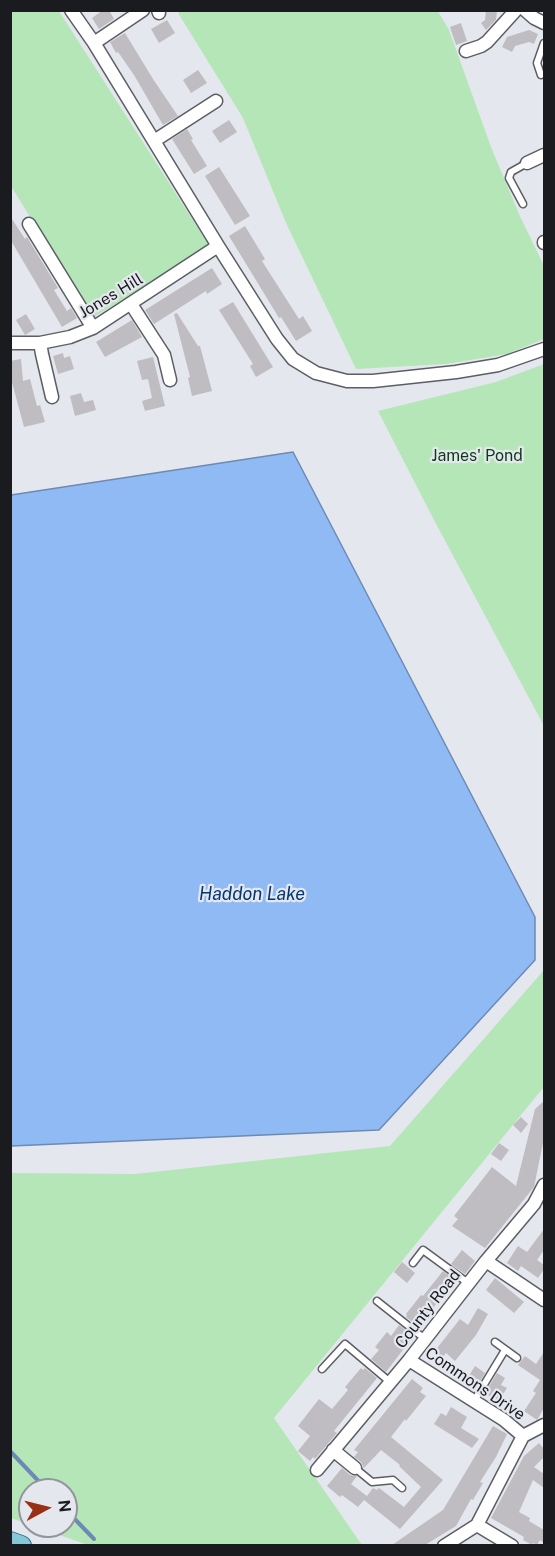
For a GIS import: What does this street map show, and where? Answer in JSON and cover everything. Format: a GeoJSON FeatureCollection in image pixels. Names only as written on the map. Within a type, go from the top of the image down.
{"type":"FeatureCollection","features":[{"type":"Feature","properties":{"kind":"main road"},"geometry":{"type":"LineString","coordinates":[[10,1542],[21,1545]]}},
{"type":"Feature","properties":{"kind":"street"},"geometry":{"type":"LineString","coordinates":[[71,10],[94,43],[277,339],[293,359],[316,374],[347,381],[373,381],[498,365],[544,349]]}},
{"type":"Feature","properties":{"kind":"street"},"geometry":{"type":"LineString","coordinates":[[94,43],[143,10]]}},
{"type":"Feature","properties":{"kind":"street"},"geometry":{"type":"LineString","coordinates":[[466,51],[487,42],[516,10]]}},
{"type":"Feature","properties":{"kind":"street"},"geometry":{"type":"LineString","coordinates":[[525,10],[544,23]]}},
{"type":"Feature","properties":{"kind":"street"},"geometry":{"type":"LineString","coordinates":[[154,141],[217,103]]}},
{"type":"Feature","properties":{"kind":"street"},"geometry":{"type":"LineString","coordinates":[[527,163],[544,155]]}},
{"type":"Feature","properties":{"kind":"street"},"geometry":{"type":"LineString","coordinates":[[29,224],[93,328]]}},
{"type":"Feature","properties":{"kind":"street","name":"Jones Hill"},"geometry":{"type":"LineString","coordinates":[[10,343],[40,343],[70,337],[93,328],[218,246]]}},
{"type":"Feature","properties":{"kind":"street"},"geometry":{"type":"LineString","coordinates":[[131,304],[164,355],[170,380]]}},
{"type":"Feature","properties":{"kind":"street"},"geometry":{"type":"LineString","coordinates":[[40,343],[52,397]]}},
{"type":"Feature","properties":{"kind":"street","name":"County Road"},"geometry":{"type":"LineString","coordinates":[[318,1470],[534,1203],[544,1185]]}},
{"type":"Feature","properties":{"kind":"street"},"geometry":{"type":"LineString","coordinates":[[486,1262],[543,1296]]}},
{"type":"Feature","properties":{"kind":"street","name":"Commons Drive"},"geometry":{"type":"LineString","coordinates":[[409,1360],[504,1420],[523,1436]]}},
{"type":"Feature","properties":{"kind":"street"},"geometry":{"type":"LineString","coordinates":[[444,1545],[477,1525],[523,1436],[544,1425]]}},
{"type":"Feature","properties":{"kind":"street"},"geometry":{"type":"LineString","coordinates":[[333,1450],[355,1468]]}},
{"type":"Feature","properties":{"kind":"street"},"geometry":{"type":"LineString","coordinates":[[477,1525],[512,1545]]}},
{"type":"Feature","properties":{"kind":"lane"},"geometry":{"type":"LineString","coordinates":[[541,75],[537,63],[544,43]]}},
{"type":"Feature","properties":{"kind":"lane"},"geometry":{"type":"LineString","coordinates":[[523,204],[509,178],[510,174],[527,163]]}},
{"type":"Feature","properties":{"kind":"lane"},"geometry":{"type":"LineString","coordinates":[[413,1263],[423,1250],[469,1284]]}},
{"type":"Feature","properties":{"kind":"lane"},"geometry":{"type":"LineString","coordinates":[[377,1301],[425,1339]]}},
{"type":"Feature","properties":{"kind":"lane"},"geometry":{"type":"LineString","coordinates":[[495,1342],[517,1358]]}},
{"type":"Feature","properties":{"kind":"lane"},"geometry":{"type":"LineString","coordinates":[[322,1369],[345,1344],[390,1382]]}},
{"type":"Feature","properties":{"kind":"lane"},"geometry":{"type":"LineString","coordinates":[[474,1401],[505,1350]]}},
{"type":"Feature","properties":{"kind":"lane"},"geometry":{"type":"LineString","coordinates":[[355,1468],[372,1482],[393,1480],[402,1488]]}},
{"type":"Feature","properties":{"kind":"green space"},"geometry":{"type":"Polygon","coordinates":[[[182,10],[438,11],[449,30],[491,147],[544,266],[544,339],[507,354],[446,364],[356,369],[286,223],[243,118],[178,13],[182,10]]]}},
{"type":"Feature","properties":{"kind":"green space"},"geometry":{"type":"Polygon","coordinates":[[[11,11],[59,11],[210,247],[92,318],[11,186],[11,11]]]}},
{"type":"Feature","properties":{"kind":"green space","name":"James' Pond"},"geometry":{"type":"Polygon","coordinates":[[[544,364],[544,726],[378,411],[496,382],[544,364]]]}},
{"type":"Feature","properties":{"kind":"green space"},"geometry":{"type":"Polygon","coordinates":[[[544,970],[544,1087],[274,1418],[362,1545],[88,1545],[68,1538],[78,1538],[78,1478],[18,1478],[18,1521],[11,1518],[11,1173],[135,1174],[390,1146],[544,970]]]}},
{"type":"Feature","properties":{"kind":"water","name":"Haddon Lake"},"geometry":{"type":"Polygon","coordinates":[[[293,452],[535,917],[535,960],[379,1130],[11,1146],[11,495],[293,452]]]}},
{"type":"Feature","properties":{"kind":"building"},"geometry":{"type":"Polygon","coordinates":[[[103,10],[109,10],[114,19],[99,29],[92,18],[103,10]]]}},
{"type":"Feature","properties":{"kind":"building"},"geometry":{"type":"Polygon","coordinates":[[[486,10],[497,10],[496,20],[486,30],[481,23],[485,20],[486,10]]]}},
{"type":"Feature","properties":{"kind":"building"},"geometry":{"type":"Polygon","coordinates":[[[167,20],[175,33],[159,43],[151,29],[167,20]]]}},
{"type":"Feature","properties":{"kind":"building"},"geometry":{"type":"Polygon","coordinates":[[[461,23],[467,41],[456,45],[450,27],[461,23]]]}},
{"type":"Feature","properties":{"kind":"building"},"geometry":{"type":"Polygon","coordinates":[[[529,30],[538,34],[534,44],[529,42],[515,46],[512,52],[502,47],[507,37],[529,30]]]}},
{"type":"Feature","properties":{"kind":"building"},"geometry":{"type":"Polygon","coordinates":[[[125,33],[178,116],[163,125],[134,75],[110,42],[125,33]]]}},
{"type":"Feature","properties":{"kind":"building"},"geometry":{"type":"Polygon","coordinates":[[[198,70],[207,83],[191,93],[183,80],[198,70]]]}},
{"type":"Feature","properties":{"kind":"building"},"geometry":{"type":"Polygon","coordinates":[[[229,120],[237,132],[220,143],[212,131],[229,120]]]}},
{"type":"Feature","properties":{"kind":"building"},"geometry":{"type":"Polygon","coordinates":[[[187,129],[207,166],[194,174],[172,139],[187,129]]]}},
{"type":"Feature","properties":{"kind":"building"},"geometry":{"type":"Polygon","coordinates":[[[219,167],[250,216],[235,225],[205,176],[219,167]]]}},
{"type":"Feature","properties":{"kind":"building"},"geometry":{"type":"Polygon","coordinates":[[[10,216],[25,239],[27,237],[58,288],[54,290],[67,311],[71,308],[77,318],[62,327],[10,239],[10,216]]]}},
{"type":"Feature","properties":{"kind":"building"},"geometry":{"type":"Polygon","coordinates":[[[245,226],[265,259],[262,261],[299,319],[303,316],[312,331],[296,341],[281,317],[279,318],[229,236],[245,226]]]}},
{"type":"Feature","properties":{"kind":"building"},"geometry":{"type":"Polygon","coordinates":[[[212,268],[222,284],[207,294],[206,291],[154,324],[145,310],[212,268]]]}},
{"type":"Feature","properties":{"kind":"building"},"geometry":{"type":"Polygon","coordinates":[[[233,302],[273,367],[256,377],[250,366],[253,364],[219,310],[233,302]]]}},
{"type":"Feature","properties":{"kind":"building"},"geometry":{"type":"Polygon","coordinates":[[[177,313],[200,346],[212,391],[192,396],[188,378],[190,377],[174,314],[177,313]]]}},
{"type":"Feature","properties":{"kind":"building"},"geometry":{"type":"Polygon","coordinates":[[[26,314],[35,329],[25,335],[16,320],[26,314]]]}},
{"type":"Feature","properties":{"kind":"building"},"geometry":{"type":"Polygon","coordinates":[[[132,320],[142,337],[105,357],[96,342],[132,320]]]}},
{"type":"Feature","properties":{"kind":"building"},"geometry":{"type":"Polygon","coordinates":[[[63,353],[64,358],[70,356],[74,369],[58,374],[53,356],[63,353]]]}},
{"type":"Feature","properties":{"kind":"building"},"geometry":{"type":"Polygon","coordinates":[[[153,357],[165,406],[145,411],[142,401],[152,398],[148,379],[142,380],[137,361],[153,357]]]}},
{"type":"Feature","properties":{"kind":"building"},"geometry":{"type":"Polygon","coordinates":[[[21,359],[23,381],[30,379],[37,406],[40,405],[45,422],[24,427],[10,375],[10,361],[21,359]]]}},
{"type":"Feature","properties":{"kind":"building"},"geometry":{"type":"Polygon","coordinates":[[[81,393],[84,402],[93,400],[96,410],[75,416],[70,396],[81,393]]]}},
{"type":"Feature","properties":{"kind":"building"},"geometry":{"type":"Polygon","coordinates":[[[544,1101],[544,1138],[534,1187],[485,1248],[452,1226],[458,1219],[454,1216],[492,1167],[516,1186],[535,1109],[544,1101]]]}},
{"type":"Feature","properties":{"kind":"building"},"geometry":{"type":"Polygon","coordinates":[[[521,1117],[528,1124],[521,1133],[513,1125],[521,1117]]]}},
{"type":"Feature","properties":{"kind":"building"},"geometry":{"type":"Polygon","coordinates":[[[499,1143],[509,1150],[501,1161],[491,1154],[499,1143]]]}},
{"type":"Feature","properties":{"kind":"building"},"geometry":{"type":"Polygon","coordinates":[[[544,1229],[544,1250],[537,1260],[544,1265],[544,1269],[538,1278],[521,1266],[518,1271],[507,1263],[518,1246],[527,1252],[544,1229]]]}},
{"type":"Feature","properties":{"kind":"building"},"geometry":{"type":"Polygon","coordinates":[[[462,1250],[475,1261],[465,1274],[451,1264],[462,1250]]]}},
{"type":"Feature","properties":{"kind":"building"},"geometry":{"type":"Polygon","coordinates":[[[402,1262],[415,1273],[407,1283],[394,1272],[402,1262]]]}},
{"type":"Feature","properties":{"kind":"building"},"geometry":{"type":"Polygon","coordinates":[[[443,1271],[457,1281],[419,1327],[406,1317],[406,1314],[443,1271]]]}},
{"type":"Feature","properties":{"kind":"building"},"geometry":{"type":"Polygon","coordinates":[[[495,1278],[524,1302],[514,1313],[486,1290],[495,1278]]]}},
{"type":"Feature","properties":{"kind":"building"},"geometry":{"type":"Polygon","coordinates":[[[478,1308],[488,1314],[476,1335],[455,1361],[446,1353],[442,1358],[434,1352],[460,1319],[468,1325],[478,1308]]]}},
{"type":"Feature","properties":{"kind":"building"},"geometry":{"type":"Polygon","coordinates":[[[399,1325],[413,1336],[386,1372],[371,1359],[379,1350],[375,1347],[387,1332],[391,1336],[399,1325]]]}},
{"type":"Feature","properties":{"kind":"building"},"geometry":{"type":"Polygon","coordinates":[[[544,1352],[544,1408],[537,1420],[524,1411],[536,1393],[533,1391],[540,1380],[518,1365],[525,1356],[536,1364],[544,1352]]]}},
{"type":"Feature","properties":{"kind":"building"},"geometry":{"type":"Polygon","coordinates":[[[475,1366],[485,1373],[477,1386],[467,1379],[475,1366]]]}},
{"type":"Feature","properties":{"kind":"building"},"geometry":{"type":"Polygon","coordinates":[[[361,1368],[363,1370],[365,1368],[377,1378],[334,1431],[337,1433],[315,1459],[313,1457],[310,1461],[298,1451],[310,1436],[298,1426],[319,1399],[332,1409],[348,1390],[345,1387],[361,1368]]]}},
{"type":"Feature","properties":{"kind":"building"},"geometry":{"type":"Polygon","coordinates":[[[497,1373],[505,1378],[501,1385],[507,1388],[498,1402],[485,1393],[497,1373]]]}},
{"type":"Feature","properties":{"kind":"building"},"geometry":{"type":"Polygon","coordinates":[[[412,1379],[423,1388],[420,1392],[426,1396],[391,1437],[443,1480],[400,1529],[364,1500],[358,1507],[342,1495],[340,1497],[327,1486],[342,1468],[350,1475],[357,1476],[351,1484],[367,1496],[373,1488],[377,1490],[379,1488],[404,1507],[421,1487],[400,1465],[381,1450],[364,1468],[361,1462],[354,1457],[358,1452],[354,1450],[412,1379]]]}},
{"type":"Feature","properties":{"kind":"building"},"geometry":{"type":"Polygon","coordinates":[[[451,1407],[467,1417],[461,1428],[479,1439],[472,1448],[434,1424],[441,1413],[446,1416],[451,1407]]]}},
{"type":"Feature","properties":{"kind":"building"},"geometry":{"type":"Polygon","coordinates":[[[493,1426],[507,1434],[480,1482],[483,1483],[456,1526],[425,1545],[392,1545],[443,1510],[493,1426]]]}},
{"type":"Feature","properties":{"kind":"building"},"geometry":{"type":"Polygon","coordinates":[[[539,1443],[544,1449],[544,1457],[534,1467],[544,1474],[544,1488],[533,1480],[519,1512],[544,1530],[544,1543],[540,1540],[537,1545],[533,1543],[532,1545],[523,1540],[524,1537],[491,1518],[524,1456],[539,1443]]]}},
{"type":"Feature","properties":{"kind":"waterway"},"geometry":{"type":"LineString","coordinates":[[10,1451],[36,1478]]}},
{"type":"Feature","properties":{"kind":"waterway"},"geometry":{"type":"LineString","coordinates":[[78,1522],[94,1539]]}}]}
